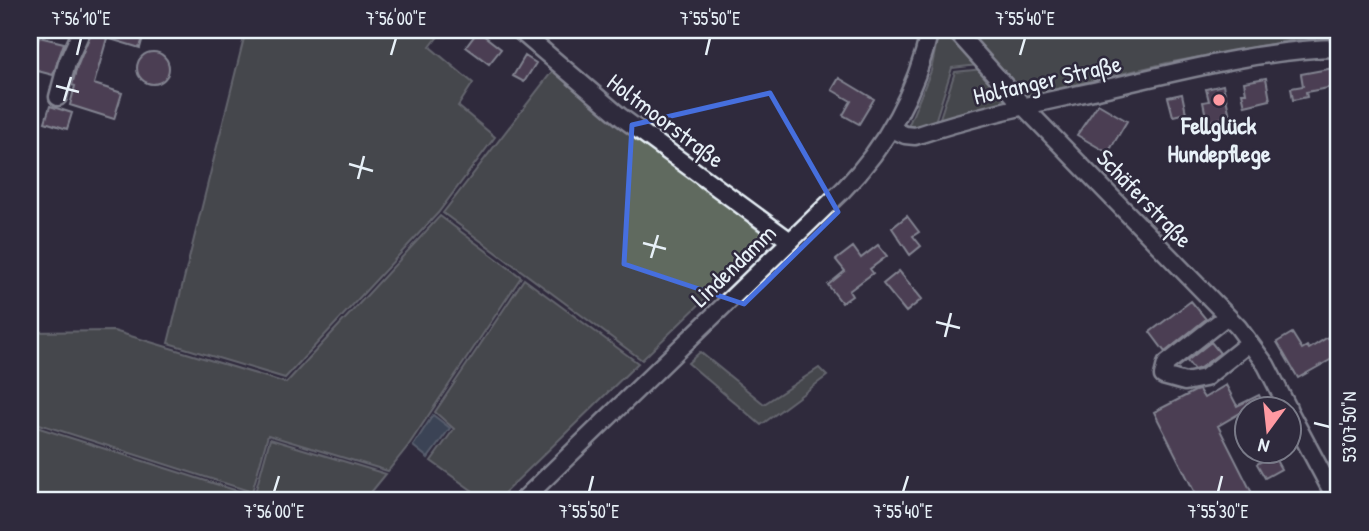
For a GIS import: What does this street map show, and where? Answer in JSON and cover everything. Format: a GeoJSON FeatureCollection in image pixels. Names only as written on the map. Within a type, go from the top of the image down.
{"type":"FeatureCollection","features":[{"type":"Feature","properties":{"kind":"street"},"geometry":{"type":"LineString","coordinates":[[58,97],[66,63],[82,30]]}},
{"type":"Feature","properties":{"kind":"street","name":"Holtmoorstraße"},"geometry":{"type":"LineString","coordinates":[[519,30],[621,117],[790,241]]}},
{"type":"Feature","properties":{"kind":"street","name":"Lindendamm"},"geometry":{"type":"LineString","coordinates":[[522,501],[853,180],[892,129],[919,72],[930,30]]}},
{"type":"Feature","properties":{"kind":"street","name":"Schäferstraße"},"geometry":{"type":"LineString","coordinates":[[955,30],[1024,107],[1227,316],[1266,365],[1280,394]]}},
{"type":"Feature","properties":{"kind":"street","name":"Holtanger Straße"},"geometry":{"type":"LineString","coordinates":[[892,129],[915,136],[1024,107],[1164,75],[1305,48],[1339,48]]}},
{"type":"Feature","properties":{"kind":"street"},"geometry":{"type":"LineString","coordinates":[[1227,316],[1166,364],[1163,376],[1185,382],[1205,378],[1249,343]]}},
{"type":"Feature","properties":{"kind":"street","name":"Schäferstraße"},"geometry":{"type":"LineString","coordinates":[[1302,435],[1337,501]]}},
{"type":"Feature","properties":{"kind":"highlighted area"},"geometry":{"type":"Polygon","coordinates":[[[770,93],[838,212],[744,304],[624,264],[632,125],[770,93]]]}},
{"type":"Feature","properties":{"kind":"green space"},"geometry":{"type":"Polygon","coordinates":[[[246,30],[443,30],[430,47],[473,83],[458,106],[495,137],[438,213],[285,378],[168,343],[246,30]]]}},
{"type":"Feature","properties":{"kind":"green space"},"geometry":{"type":"Polygon","coordinates":[[[939,30],[947,30],[979,65],[952,68],[934,125],[907,129],[931,71],[939,30]]]}},
{"type":"Feature","properties":{"kind":"green space"},"geometry":{"type":"Polygon","coordinates":[[[967,30],[1339,30],[1339,37],[1304,38],[1167,63],[1027,96],[967,30]]]}},
{"type":"Feature","properties":{"kind":"green space"},"geometry":{"type":"Polygon","coordinates":[[[554,69],[768,238],[642,360],[443,213],[554,69]]]}},
{"type":"Feature","properties":{"kind":"green space"},"geometry":{"type":"Polygon","coordinates":[[[983,69],[1014,107],[938,124],[955,72],[983,69]]]}},
{"type":"Feature","properties":{"kind":"green space"},"geometry":{"type":"Polygon","coordinates":[[[440,216],[521,277],[408,446],[388,471],[268,435],[252,492],[30,421],[30,332],[114,331],[286,383],[440,216]]]}},
{"type":"Feature","properties":{"kind":"green space"},"geometry":{"type":"Polygon","coordinates":[[[524,279],[638,363],[496,501],[487,501],[431,461],[454,429],[435,412],[524,279]]]}},
{"type":"Feature","properties":{"kind":"green space"},"geometry":{"type":"Polygon","coordinates":[[[700,352],[764,404],[819,368],[827,376],[761,425],[688,363],[700,352]]]}},
{"type":"Feature","properties":{"kind":"green space"},"geometry":{"type":"Polygon","coordinates":[[[30,425],[269,501],[30,501],[30,425]]]}},
{"type":"Feature","properties":{"kind":"green space"},"geometry":{"type":"Polygon","coordinates":[[[270,439],[386,474],[364,501],[281,501],[255,493],[270,439]]]}},
{"type":"Feature","properties":{"kind":"water"},"geometry":{"type":"Polygon","coordinates":[[[433,415],[450,428],[428,458],[413,446],[433,415]]]}},
{"type":"Feature","properties":{"kind":"building"},"geometry":{"type":"Polygon","coordinates":[[[92,30],[145,30],[140,48],[107,38],[94,84],[122,93],[114,119],[70,105],[77,67],[92,30]]]}},
{"type":"Feature","properties":{"kind":"building"},"geometry":{"type":"Polygon","coordinates":[[[478,31],[501,49],[489,64],[466,47],[478,31]]]}},
{"type":"Feature","properties":{"kind":"building"},"geometry":{"type":"Polygon","coordinates":[[[39,37],[64,43],[53,75],[30,69],[30,51],[35,52],[39,37]]]}},
{"type":"Feature","properties":{"kind":"building"},"geometry":{"type":"Polygon","coordinates":[[[153,52],[165,56],[169,68],[165,80],[153,84],[141,80],[137,68],[141,56],[153,52]]]}},
{"type":"Feature","properties":{"kind":"building"},"geometry":{"type":"Polygon","coordinates":[[[525,56],[536,63],[524,82],[513,76],[525,56]]]}},
{"type":"Feature","properties":{"kind":"building"},"geometry":{"type":"Polygon","coordinates":[[[1339,67],[1339,86],[1306,92],[1307,97],[1293,100],[1291,88],[1303,86],[1301,74],[1339,67]]]}},
{"type":"Feature","properties":{"kind":"building"},"geometry":{"type":"Polygon","coordinates":[[[839,78],[874,99],[859,124],[843,115],[851,101],[832,90],[839,78]]]}},
{"type":"Feature","properties":{"kind":"building"},"geometry":{"type":"Polygon","coordinates":[[[1266,78],[1270,100],[1245,106],[1242,93],[1246,93],[1244,82],[1266,78]]]}},
{"type":"Feature","properties":{"kind":"building"},"geometry":{"type":"Polygon","coordinates":[[[1223,85],[1230,116],[1207,122],[1203,102],[1209,101],[1206,89],[1223,85]]]}},
{"type":"Feature","properties":{"kind":"building"},"geometry":{"type":"Polygon","coordinates":[[[1182,94],[1186,113],[1173,116],[1168,97],[1182,94]]]}},
{"type":"Feature","properties":{"kind":"building"},"geometry":{"type":"Polygon","coordinates":[[[1098,104],[1127,121],[1108,153],[1077,135],[1098,104]]]}},
{"type":"Feature","properties":{"kind":"building"},"geometry":{"type":"Polygon","coordinates":[[[50,106],[72,113],[67,129],[45,122],[50,106]]]}},
{"type":"Feature","properties":{"kind":"building"},"geometry":{"type":"Polygon","coordinates":[[[907,216],[919,232],[913,236],[921,246],[910,255],[892,228],[907,216]]]}},
{"type":"Feature","properties":{"kind":"building"},"geometry":{"type":"Polygon","coordinates":[[[878,245],[887,256],[870,269],[873,273],[849,291],[852,296],[842,303],[828,285],[845,271],[836,260],[853,247],[861,258],[878,245]]]}},
{"type":"Feature","properties":{"kind":"building"},"geometry":{"type":"Polygon","coordinates":[[[899,271],[922,299],[906,312],[883,284],[899,271]]]}},
{"type":"Feature","properties":{"kind":"building"},"geometry":{"type":"Polygon","coordinates":[[[1191,301],[1206,319],[1165,352],[1150,332],[1191,301]]]}},
{"type":"Feature","properties":{"kind":"building"},"geometry":{"type":"Polygon","coordinates":[[[1292,333],[1302,349],[1307,346],[1309,349],[1328,337],[1339,355],[1298,378],[1277,342],[1292,333]]]}},
{"type":"Feature","properties":{"kind":"building"},"geometry":{"type":"Polygon","coordinates":[[[1211,342],[1220,353],[1194,370],[1187,361],[1211,342]]]}},
{"type":"Feature","properties":{"kind":"building"},"geometry":{"type":"Polygon","coordinates":[[[1226,385],[1232,396],[1232,418],[1218,426],[1232,454],[1232,464],[1237,464],[1254,497],[1245,501],[1199,501],[1154,412],[1195,391],[1199,390],[1204,398],[1226,385]]]}},
{"type":"Feature","properties":{"kind":"building"},"geometry":{"type":"Polygon","coordinates":[[[1257,464],[1278,464],[1281,469],[1265,478],[1257,464]]]}},
{"type":"Feature","properties":{"kind":"place","name":"Fellglück Hundepflege"},"geometry":{"type":"Point","coordinates":[1219,100]}}]}
